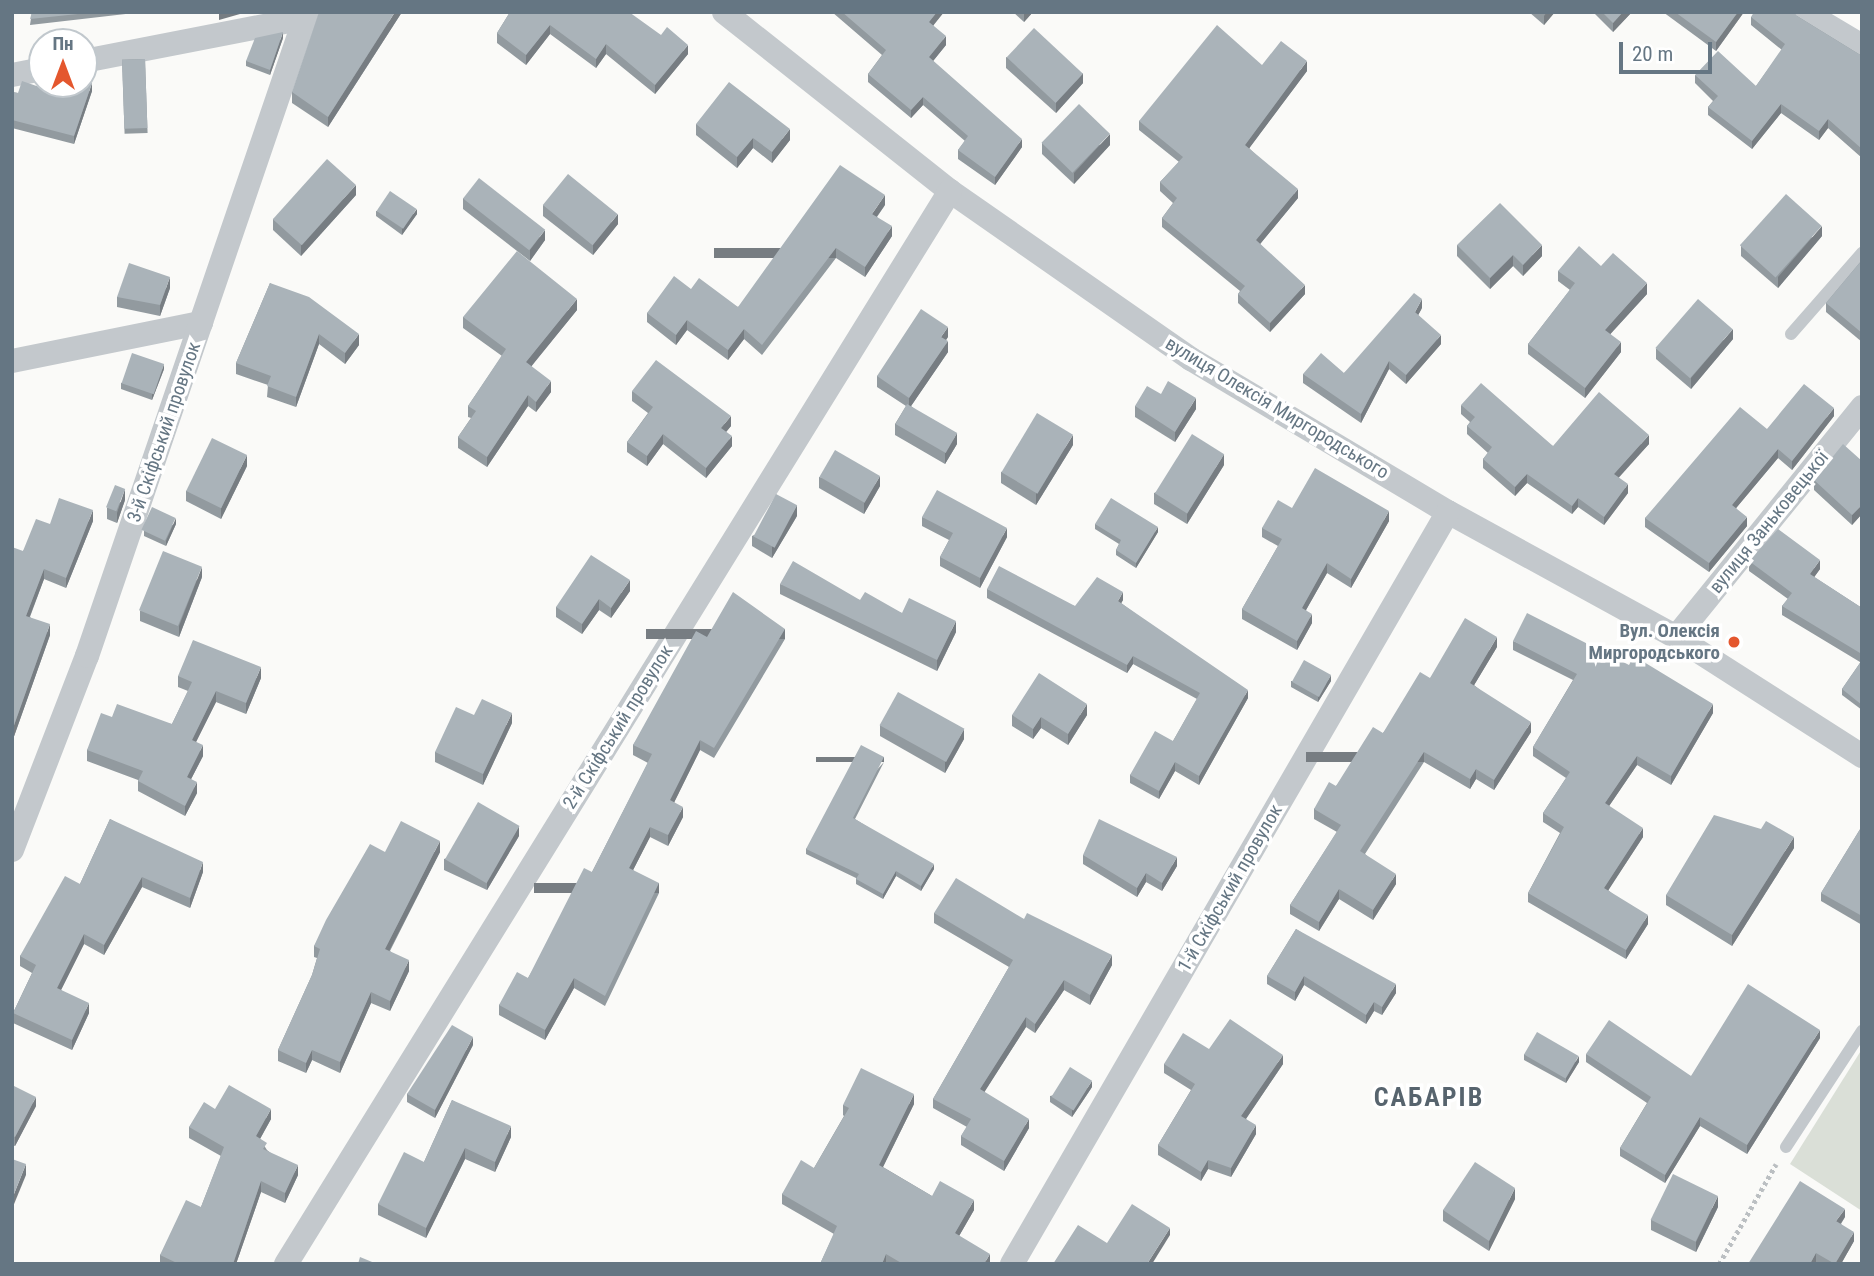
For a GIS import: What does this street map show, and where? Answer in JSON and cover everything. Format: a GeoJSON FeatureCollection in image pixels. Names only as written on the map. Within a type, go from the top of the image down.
{"type":"FeatureCollection","features":[{"type":"Feature","properties":{"kind":"street","name":"вулиця Олексія Миргородського"},"geometry":{"type":"LineString","coordinates":[[724,12],[950,191],[1191,359],[1448,512],[1676,638],[1862,756]]}},
{"type":"Feature","properties":{"kind":"street"},"geometry":{"type":"LineString","coordinates":[[1805,12],[1862,46]]}},
{"type":"Feature","properties":{"kind":"street"},"geometry":{"type":"LineString","coordinates":[[98,58],[306,15]]}},
{"type":"Feature","properties":{"kind":"street","name":"3-й Скіфський провулок"},"geometry":{"type":"LineString","coordinates":[[12,850],[88,656],[306,15]]}},
{"type":"Feature","properties":{"kind":"street","name":"2-й Скіфський провулок"},"geometry":{"type":"LineString","coordinates":[[286,1264],[950,191]]}},
{"type":"Feature","properties":{"kind":"street"},"geometry":{"type":"LineString","coordinates":[[12,361],[201,323]]}},
{"type":"Feature","properties":{"kind":"street","name":"вулиця Заньковецької"},"geometry":{"type":"LineString","coordinates":[[1676,638],[1862,407]]}},
{"type":"Feature","properties":{"kind":"street","name":"1-й Скіфський провулок"},"geometry":{"type":"LineString","coordinates":[[1012,1264],[1448,512]]}},
{"type":"Feature","properties":{"kind":"lane"},"geometry":{"type":"LineString","coordinates":[[1791,334],[1862,253]]}},
{"type":"Feature","properties":{"kind":"lane"},"geometry":{"type":"LineString","coordinates":[[1786,1147],[1862,1031]]}},
{"type":"Feature","properties":{"kind":"path"},"geometry":{"type":"LineString","coordinates":[[1719,1264],[1786,1147]]}},
{"type":"Feature","properties":{"kind":"shaded area"},"geometry":{"type":"Polygon","coordinates":[[[1862,1049],[1862,1211],[1790,1164],[1862,1049]]]}},
{"type":"Feature","properties":{"kind":"building"},"geometry":{"type":"Polygon","coordinates":[[[32,12],[97,12],[30,19],[32,12]]]}},
{"type":"Feature","properties":{"kind":"building"},"geometry":{"type":"Polygon","coordinates":[[[319,12],[395,12],[328,117],[292,92],[319,12]]]}},
{"type":"Feature","properties":{"kind":"building"},"geometry":{"type":"Polygon","coordinates":[[[510,12],[629,12],[661,35],[667,27],[688,45],[655,85],[606,44],[596,59],[550,25],[526,55],[497,33],[510,12]]]}},
{"type":"Feature","properties":{"kind":"building"},"geometry":{"type":"Polygon","coordinates":[[[842,12],[937,12],[929,22],[946,36],[929,57],[1022,139],[995,177],[958,150],[968,136],[923,97],[911,110],[868,74],[886,50],[842,12]]]}},
{"type":"Feature","properties":{"kind":"building"},"geometry":{"type":"Polygon","coordinates":[[[1602,12],[1623,12],[1613,23],[1602,12]]]}},
{"type":"Feature","properties":{"kind":"building"},"geometry":{"type":"Polygon","coordinates":[[[1675,12],[1738,12],[1716,42],[1675,12]]]}},
{"type":"Feature","properties":{"kind":"building"},"geometry":{"type":"Polygon","coordinates":[[[1754,12],[1794,12],[1862,56],[1862,149],[1828,119],[1819,131],[1781,104],[1752,141],[1708,107],[1718,96],[1695,75],[1718,51],[1756,86],[1785,44],[1751,17],[1754,12]]]}},
{"type":"Feature","properties":{"kind":"building"},"geometry":{"type":"Polygon","coordinates":[[[1217,25],[1262,65],[1281,41],[1307,61],[1245,145],[1298,189],[1256,240],[1305,285],[1270,323],[1238,294],[1245,286],[1162,218],[1177,198],[1160,182],[1183,157],[1139,121],[1217,25]]]}},
{"type":"Feature","properties":{"kind":"building"},"geometry":{"type":"Polygon","coordinates":[[[1034,28],[1083,74],[1056,103],[1007,57],[1034,28]]]}},
{"type":"Feature","properties":{"kind":"building"},"geometry":{"type":"Polygon","coordinates":[[[283,32],[270,70],[246,61],[255,38],[283,32]]]}},
{"type":"Feature","properties":{"kind":"building"},"geometry":{"type":"Polygon","coordinates":[[[145,59],[147,128],[124,129],[122,60],[145,59]]]}},
{"type":"Feature","properties":{"kind":"building"},"geometry":{"type":"Polygon","coordinates":[[[22,81],[28,83],[28,98],[87,98],[74,136],[12,120],[12,92],[18,93],[22,81]]]}},
{"type":"Feature","properties":{"kind":"building"},"geometry":{"type":"Polygon","coordinates":[[[729,82],[790,129],[772,152],[753,138],[737,157],[696,124],[729,82]]]}},
{"type":"Feature","properties":{"kind":"building"},"geometry":{"type":"Polygon","coordinates":[[[1079,104],[1110,134],[1072,173],[1041,143],[1079,104]]]}},
{"type":"Feature","properties":{"kind":"building"},"geometry":{"type":"Polygon","coordinates":[[[327,159],[356,185],[302,245],[273,219],[327,159]]]}},
{"type":"Feature","properties":{"kind":"building"},"geometry":{"type":"Polygon","coordinates":[[[840,165],[885,195],[872,214],[892,226],[865,267],[836,248],[762,345],[744,329],[728,350],[687,320],[676,335],[647,313],[674,276],[691,289],[699,278],[738,307],[840,165]]]}},
{"type":"Feature","properties":{"kind":"building"},"geometry":{"type":"Polygon","coordinates":[[[568,174],[618,214],[593,245],[543,205],[568,174]]]}},
{"type":"Feature","properties":{"kind":"building"},"geometry":{"type":"Polygon","coordinates":[[[479,178],[545,230],[529,250],[463,198],[479,178]]]}},
{"type":"Feature","properties":{"kind":"building"},"geometry":{"type":"Polygon","coordinates":[[[390,191],[417,209],[403,229],[377,211],[390,191]]]}},
{"type":"Feature","properties":{"kind":"building"},"geometry":{"type":"Polygon","coordinates":[[[1786,194],[1822,226],[1776,277],[1740,245],[1786,194]]]}},
{"type":"Feature","properties":{"kind":"building"},"geometry":{"type":"Polygon","coordinates":[[[1500,203],[1542,245],[1523,265],[1513,255],[1490,278],[1457,245],[1500,203]]]}},
{"type":"Feature","properties":{"kind":"building"},"geometry":{"type":"Polygon","coordinates":[[[1579,246],[1601,266],[1613,253],[1647,283],[1605,330],[1621,342],[1585,388],[1528,344],[1575,283],[1558,271],[1579,246]]]}},
{"type":"Feature","properties":{"kind":"building"},"geometry":{"type":"Polygon","coordinates":[[[517,251],[577,299],[526,362],[551,381],[536,402],[528,395],[487,457],[458,437],[476,411],[468,406],[506,349],[463,317],[517,251]]]}},
{"type":"Feature","properties":{"kind":"building"},"geometry":{"type":"Polygon","coordinates":[[[1862,260],[1862,333],[1826,303],[1862,260]]]}},
{"type":"Feature","properties":{"kind":"building"},"geometry":{"type":"Polygon","coordinates":[[[129,263],[170,277],[160,305],[117,297],[129,263]]]}},
{"type":"Feature","properties":{"kind":"building"},"geometry":{"type":"Polygon","coordinates":[[[270,283],[309,297],[359,334],[345,353],[319,334],[296,397],[267,386],[271,376],[236,363],[270,283]]]}},
{"type":"Feature","properties":{"kind":"building"},"geometry":{"type":"Polygon","coordinates":[[[1414,293],[1422,299],[1415,312],[1441,335],[1406,375],[1389,361],[1361,414],[1303,374],[1321,353],[1344,373],[1414,293]]]}},
{"type":"Feature","properties":{"kind":"building"},"geometry":{"type":"Polygon","coordinates":[[[1698,299],[1733,329],[1690,378],[1655,348],[1698,299]]]}},
{"type":"Feature","properties":{"kind":"building"},"geometry":{"type":"Polygon","coordinates":[[[921,309],[948,327],[941,337],[948,341],[909,398],[877,376],[921,309]]]}},
{"type":"Feature","properties":{"kind":"building"},"geometry":{"type":"Polygon","coordinates":[[[132,353],[164,364],[154,394],[122,383],[132,353]]]}},
{"type":"Feature","properties":{"kind":"building"},"geometry":{"type":"Polygon","coordinates":[[[656,360],[731,416],[721,428],[732,436],[706,468],[663,434],[647,456],[627,442],[653,407],[632,391],[656,360]]]}},
{"type":"Feature","properties":{"kind":"building"},"geometry":{"type":"Polygon","coordinates":[[[1168,381],[1196,398],[1175,432],[1135,406],[1147,386],[1161,394],[1168,381]]]}},
{"type":"Feature","properties":{"kind":"building"},"geometry":{"type":"Polygon","coordinates":[[[1481,383],[1553,446],[1599,392],[1649,435],[1614,474],[1628,484],[1604,517],[1578,498],[1572,506],[1527,474],[1515,487],[1483,459],[1492,447],[1467,426],[1475,417],[1461,405],[1481,383]]]}},
{"type":"Feature","properties":{"kind":"building"},"geometry":{"type":"Polygon","coordinates":[[[1804,384],[1834,408],[1792,461],[1778,449],[1732,505],[1747,517],[1709,563],[1645,518],[1740,407],[1767,429],[1804,384]]]}},
{"type":"Feature","properties":{"kind":"building"},"geometry":{"type":"Polygon","coordinates":[[[907,404],[957,433],[946,453],[896,424],[907,404]]]}},
{"type":"Feature","properties":{"kind":"building"},"geometry":{"type":"Polygon","coordinates":[[[1037,413],[1073,435],[1037,494],[1001,472],[1037,413]]]}},
{"type":"Feature","properties":{"kind":"building"},"geometry":{"type":"Polygon","coordinates":[[[1192,434],[1224,454],[1187,514],[1155,493],[1192,434]]]}},
{"type":"Feature","properties":{"kind":"building"},"geometry":{"type":"Polygon","coordinates":[[[212,438],[247,455],[221,508],[186,491],[212,438]]]}},
{"type":"Feature","properties":{"kind":"building"},"geometry":{"type":"Polygon","coordinates":[[[1843,444],[1862,461],[1862,506],[1852,515],[1814,480],[1843,444]]]}},
{"type":"Feature","properties":{"kind":"building"},"geometry":{"type":"Polygon","coordinates":[[[835,450],[880,476],[865,503],[820,477],[835,450]]]}},
{"type":"Feature","properties":{"kind":"building"},"geometry":{"type":"Polygon","coordinates":[[[1315,468],[1389,511],[1351,579],[1327,563],[1302,608],[1312,614],[1297,641],[1242,609],[1282,539],[1262,528],[1278,500],[1292,508],[1315,468]]]}},
{"type":"Feature","properties":{"kind":"building"},"geometry":{"type":"Polygon","coordinates":[[[115,485],[125,489],[116,511],[106,507],[115,485]]]}},
{"type":"Feature","properties":{"kind":"building"},"geometry":{"type":"Polygon","coordinates":[[[937,490],[1007,528],[980,578],[940,557],[953,533],[922,517],[937,490]]]}},
{"type":"Feature","properties":{"kind":"building"},"geometry":{"type":"Polygon","coordinates":[[[776,494],[797,505],[775,548],[753,536],[776,494]]]}},
{"type":"Feature","properties":{"kind":"building"},"geometry":{"type":"Polygon","coordinates":[[[59,498],[93,510],[66,578],[44,569],[26,616],[50,624],[12,731],[12,547],[23,551],[36,519],[50,524],[59,498]]]}},
{"type":"Feature","properties":{"kind":"building"},"geometry":{"type":"Polygon","coordinates":[[[1111,498],[1158,527],[1136,563],[1116,550],[1121,540],[1095,524],[1111,498]]]}},
{"type":"Feature","properties":{"kind":"building"},"geometry":{"type":"Polygon","coordinates":[[[152,507],[176,518],[165,541],[141,530],[152,507]]]}},
{"type":"Feature","properties":{"kind":"building"},"geometry":{"type":"Polygon","coordinates":[[[1778,529],[1820,560],[1810,574],[1862,608],[1860,653],[1782,606],[1792,593],[1749,561],[1778,529]]]}},
{"type":"Feature","properties":{"kind":"building"},"geometry":{"type":"Polygon","coordinates":[[[163,551],[202,567],[178,626],[139,610],[163,551]]]}},
{"type":"Feature","properties":{"kind":"building"},"geometry":{"type":"Polygon","coordinates":[[[591,555],[630,580],[611,608],[599,599],[582,624],[556,607],[591,555]]]}},
{"type":"Feature","properties":{"kind":"building"},"geometry":{"type":"Polygon","coordinates":[[[793,561],[860,600],[865,592],[902,613],[909,598],[956,621],[937,660],[780,584],[793,561]]]}},
{"type":"Feature","properties":{"kind":"building"},"geometry":{"type":"Polygon","coordinates":[[[999,566],[1075,606],[1097,577],[1123,592],[1118,601],[1248,690],[1199,776],[1175,762],[1159,791],[1130,775],[1155,731],[1173,741],[1200,693],[1133,656],[1127,665],[987,589],[999,566]]]}},
{"type":"Feature","properties":{"kind":"building"},"geometry":{"type":"Polygon","coordinates":[[[733,592],[785,629],[714,748],[700,740],[670,800],[683,807],[668,835],[650,827],[629,868],[659,883],[605,996],[574,978],[545,1030],[499,1005],[517,972],[528,978],[584,868],[592,872],[652,754],[633,745],[696,631],[707,637],[733,592]]]}},
{"type":"Feature","properties":{"kind":"building"},"geometry":{"type":"Polygon","coordinates":[[[1527,613],[1629,665],[1634,656],[1713,704],[1671,776],[1637,756],[1605,803],[1643,828],[1604,888],[1648,915],[1626,950],[1528,893],[1564,827],[1543,813],[1570,772],[1533,747],[1577,674],[1513,641],[1527,613]]]}},
{"type":"Feature","properties":{"kind":"building"},"geometry":{"type":"Polygon","coordinates":[[[1465,618],[1497,637],[1470,683],[1531,722],[1494,780],[1476,769],[1470,779],[1424,752],[1360,851],[1396,874],[1373,910],[1339,889],[1319,922],[1290,905],[1341,825],[1314,809],[1329,782],[1336,786],[1373,727],[1383,733],[1420,672],[1430,678],[1465,618]]]}},
{"type":"Feature","properties":{"kind":"building"},"geometry":{"type":"Polygon","coordinates":[[[193,640],[261,667],[246,703],[216,691],[192,740],[203,745],[187,777],[197,782],[185,806],[138,781],[143,771],[87,750],[101,713],[112,717],[117,704],[172,724],[192,682],[178,676],[193,640]]]}},
{"type":"Feature","properties":{"kind":"building"},"geometry":{"type":"Polygon","coordinates":[[[1304,660],[1331,675],[1319,697],[1292,682],[1304,660]]]}},
{"type":"Feature","properties":{"kind":"building"},"geometry":{"type":"Polygon","coordinates":[[[1862,660],[1862,705],[1842,689],[1862,660]]]}},
{"type":"Feature","properties":{"kind":"building"},"geometry":{"type":"Polygon","coordinates":[[[1039,673],[1087,704],[1068,734],[1041,717],[1033,729],[1012,715],[1039,673]]]}},
{"type":"Feature","properties":{"kind":"building"},"geometry":{"type":"Polygon","coordinates":[[[898,692],[964,729],[946,762],[880,725],[898,692]]]}},
{"type":"Feature","properties":{"kind":"building"},"geometry":{"type":"Polygon","coordinates":[[[482,699],[512,713],[483,774],[435,752],[456,707],[474,715],[482,699]]]}},
{"type":"Feature","properties":{"kind":"building"},"geometry":{"type":"Polygon","coordinates":[[[861,745],[884,757],[853,818],[934,864],[921,886],[896,871],[883,894],[856,879],[859,874],[806,849],[861,745]]]}},
{"type":"Feature","properties":{"kind":"building"},"geometry":{"type":"Polygon","coordinates":[[[478,802],[520,826],[487,883],[445,859],[478,802]]]}},
{"type":"Feature","properties":{"kind":"building"},"geometry":{"type":"Polygon","coordinates":[[[1714,815],[1761,829],[1766,821],[1794,837],[1732,935],[1666,895],[1714,815]]]}},
{"type":"Feature","properties":{"kind":"building"},"geometry":{"type":"Polygon","coordinates":[[[110,819],[203,862],[190,898],[142,877],[104,945],[84,934],[57,988],[89,1003],[72,1040],[13,1013],[36,965],[20,956],[65,876],[80,884],[110,819]]]}},
{"type":"Feature","properties":{"kind":"building"},"geometry":{"type":"Polygon","coordinates":[[[1099,819],[1177,857],[1162,883],[1146,873],[1137,888],[1083,855],[1099,819]]]}},
{"type":"Feature","properties":{"kind":"building"},"geometry":{"type":"Polygon","coordinates":[[[401,821],[440,841],[385,949],[409,960],[390,1001],[371,992],[340,1062],[312,1050],[306,1063],[278,1050],[312,975],[320,949],[314,946],[370,844],[385,852],[401,821]]]}},
{"type":"Feature","properties":{"kind":"building"},"geometry":{"type":"Polygon","coordinates":[[[1862,826],[1862,916],[1821,893],[1862,826]]]}},
{"type":"Feature","properties":{"kind":"building"},"geometry":{"type":"Polygon","coordinates":[[[956,878],[1024,919],[1027,913],[1112,955],[1090,995],[1064,980],[1035,1024],[1026,1017],[980,1089],[1029,1119],[1004,1161],[961,1136],[971,1119],[933,1099],[1013,960],[934,913],[956,878]]]}},
{"type":"Feature","properties":{"kind":"building"},"geometry":{"type":"Polygon","coordinates":[[[1296,929],[1396,984],[1382,1007],[1374,1002],[1366,1015],[1304,976],[1295,992],[1267,976],[1296,929]]]}},
{"type":"Feature","properties":{"kind":"building"},"geometry":{"type":"Polygon","coordinates":[[[1748,984],[1820,1030],[1747,1145],[1700,1117],[1665,1175],[1620,1148],[1651,1097],[1586,1054],[1609,1020],[1691,1076],[1748,984]]]}},
{"type":"Feature","properties":{"kind":"building"},"geometry":{"type":"Polygon","coordinates":[[[1230,1019],[1283,1055],[1241,1116],[1256,1125],[1231,1168],[1208,1160],[1201,1172],[1158,1145],[1195,1084],[1164,1064],[1183,1033],[1209,1049],[1230,1019]]]}},
{"type":"Feature","properties":{"kind":"building"},"geometry":{"type":"Polygon","coordinates":[[[452,1025],[473,1037],[435,1110],[407,1094],[452,1025]]]}},
{"type":"Feature","properties":{"kind":"building"},"geometry":{"type":"Polygon","coordinates":[[[1537,1032],[1579,1056],[1566,1079],[1524,1055],[1537,1032]]]}},
{"type":"Feature","properties":{"kind":"building"},"geometry":{"type":"Polygon","coordinates":[[[1070,1067],[1092,1081],[1074,1110],[1051,1097],[1070,1067]]]}},
{"type":"Feature","properties":{"kind":"building"},"geometry":{"type":"Polygon","coordinates":[[[861,1068],[914,1094],[879,1165],[932,1196],[940,1181],[974,1200],[955,1233],[990,1254],[984,1264],[903,1264],[886,1254],[882,1264],[820,1264],[837,1226],[782,1194],[801,1160],[814,1168],[849,1108],[843,1105],[861,1068]]]}},
{"type":"Feature","properties":{"kind":"building"},"geometry":{"type":"Polygon","coordinates":[[[12,1085],[36,1097],[15,1137],[12,1136],[12,1085]]]}},
{"type":"Feature","properties":{"kind":"building"},"geometry":{"type":"Polygon","coordinates":[[[229,1085],[271,1109],[256,1136],[267,1143],[263,1149],[298,1165],[285,1193],[261,1181],[233,1264],[179,1264],[160,1255],[186,1200],[201,1207],[224,1147],[189,1127],[204,1102],[215,1109],[229,1085]]]}},
{"type":"Feature","properties":{"kind":"building"},"geometry":{"type":"Polygon","coordinates":[[[452,1100],[511,1126],[495,1162],[465,1148],[426,1228],[378,1204],[404,1152],[424,1162],[452,1100]]]}},
{"type":"Feature","properties":{"kind":"building"},"geometry":{"type":"Polygon","coordinates":[[[12,1159],[26,1164],[12,1199],[12,1159]]]}},
{"type":"Feature","properties":{"kind":"building"},"geometry":{"type":"Polygon","coordinates":[[[1475,1162],[1515,1188],[1489,1241],[1443,1210],[1475,1162]]]}},
{"type":"Feature","properties":{"kind":"building"},"geometry":{"type":"Polygon","coordinates":[[[1673,1174],[1718,1196],[1696,1242],[1651,1220],[1673,1174]]]}},
{"type":"Feature","properties":{"kind":"building"},"geometry":{"type":"Polygon","coordinates":[[[1800,1181],[1845,1209],[1836,1221],[1854,1232],[1835,1264],[1816,1253],[1810,1264],[1748,1264],[1800,1181]]]}},
{"type":"Feature","properties":{"kind":"building"},"geometry":{"type":"Polygon","coordinates":[[[1132,1204],[1170,1228],[1147,1264],[1053,1264],[1078,1225],[1107,1243],[1132,1204]]]}},
{"type":"Feature","properties":{"kind":"building"},"geometry":{"type":"Polygon","coordinates":[[[360,1257],[377,1264],[358,1264],[360,1257]]]}},
{"type":"Feature","properties":{"kind":"place","name":"Вул. Олексія Миргородського"},"geometry":{"type":"Point","coordinates":[1734,642]}},
{"type":"Feature","properties":{"kind":"district","name":"САБАРІВ"},"geometry":{"type":"Point","coordinates":[1429,1098]}}]}
